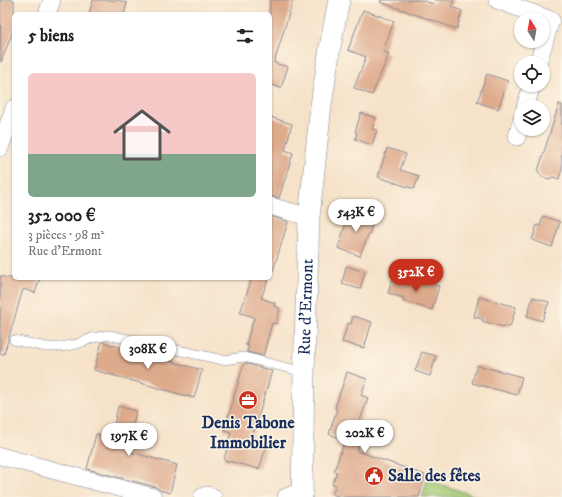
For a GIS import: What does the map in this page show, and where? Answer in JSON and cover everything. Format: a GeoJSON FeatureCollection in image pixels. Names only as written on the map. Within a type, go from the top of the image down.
{"type":"FeatureCollection","features":[{"type":"Feature","properties":{"kind":"street"},"geometry":{"type":"LineString","coordinates":[[48,12],[52,0]]}},
{"type":"Feature","properties":{"kind":"street","name":"Rue d'Ermont"},"geometry":{"type":"LineString","coordinates":[[297,495],[304,372],[309,217],[322,98],[340,0]]}},
{"type":"Feature","properties":{"kind":"street"},"geometry":{"type":"LineString","coordinates":[[497,0],[551,20],[540,56]]}},
{"type":"Feature","properties":{"kind":"street"},"geometry":{"type":"LineString","coordinates":[[0,148],[10,132],[12,120]]}},
{"type":"Feature","properties":{"kind":"street"},"geometry":{"type":"LineString","coordinates":[[272,207],[309,217]]}},
{"type":"Feature","properties":{"kind":"street"},"geometry":{"type":"LineString","coordinates":[[0,456],[153,497]]}},
{"type":"Feature","properties":{"kind":"street"},"geometry":{"type":"LineString","coordinates":[[202,497],[206,495],[213,497]]}},
{"type":"Feature","properties":{"kind":"lane"},"geometry":{"type":"LineString","coordinates":[[14,340],[46,347],[61,347],[77,344],[92,338],[109,335],[223,360],[244,357],[304,372]]}},
{"type":"Feature","properties":{"kind":"green space"},"geometry":{"type":"Polygon","coordinates":[[[427,480],[479,497],[422,497],[427,480]]]}},
{"type":"Feature","properties":{"kind":"building"},"geometry":{"type":"Polygon","coordinates":[[[0,0],[14,0],[14,12],[12,12],[12,33],[1,62],[0,0]]]}},
{"type":"Feature","properties":{"kind":"building"},"geometry":{"type":"Polygon","coordinates":[[[93,0],[118,0],[127,3],[125,12],[90,12],[93,0]]]}},
{"type":"Feature","properties":{"kind":"building"},"geometry":{"type":"Polygon","coordinates":[[[270,0],[293,0],[274,63],[288,67],[281,88],[272,85],[272,12],[270,12],[270,0]]]}},
{"type":"Feature","properties":{"kind":"building"},"geometry":{"type":"Polygon","coordinates":[[[381,0],[421,0],[433,4],[435,0],[454,0],[452,7],[462,11],[457,29],[380,2],[381,0]]]}},
{"type":"Feature","properties":{"kind":"building"},"geometry":{"type":"Polygon","coordinates":[[[363,10],[394,21],[383,51],[389,54],[372,95],[354,88],[366,57],[348,50],[363,10]]]}},
{"type":"Feature","properties":{"kind":"building"},"geometry":{"type":"Polygon","coordinates":[[[487,74],[508,81],[498,109],[477,102],[487,74]]]}},
{"type":"Feature","properties":{"kind":"building"},"geometry":{"type":"Polygon","coordinates":[[[559,104],[562,105],[562,169],[559,179],[553,177],[549,179],[542,177],[538,171],[559,104]]]}},
{"type":"Feature","properties":{"kind":"building"},"geometry":{"type":"Polygon","coordinates":[[[361,113],[376,118],[372,129],[377,130],[372,145],[355,139],[357,133],[355,132],[361,113]]]}},
{"type":"Feature","properties":{"kind":"building"},"geometry":{"type":"Polygon","coordinates":[[[272,118],[292,124],[285,150],[293,153],[279,198],[272,196],[272,118]]]}},
{"type":"Feature","properties":{"kind":"building"},"geometry":{"type":"Polygon","coordinates":[[[387,148],[406,154],[400,170],[419,176],[414,189],[378,177],[387,148]]]}},
{"type":"Feature","properties":{"kind":"building"},"geometry":{"type":"Polygon","coordinates":[[[350,210],[374,218],[360,256],[338,248],[350,210]]]}},
{"type":"Feature","properties":{"kind":"building"},"geometry":{"type":"Polygon","coordinates":[[[543,216],[560,222],[552,247],[532,240],[537,225],[540,226],[543,216]]]}},
{"type":"Feature","properties":{"kind":"building"},"geometry":{"type":"Polygon","coordinates":[[[272,217],[288,222],[272,271],[272,217]]]}},
{"type":"Feature","properties":{"kind":"building"},"geometry":{"type":"Polygon","coordinates":[[[346,266],[365,272],[360,289],[342,284],[346,266]]]}},
{"type":"Feature","properties":{"kind":"building"},"geometry":{"type":"Polygon","coordinates":[[[0,276],[12,278],[12,280],[39,280],[35,293],[23,289],[4,354],[0,354],[0,276]]]}},
{"type":"Feature","properties":{"kind":"building"},"geometry":{"type":"Polygon","coordinates":[[[410,278],[439,286],[432,310],[403,301],[404,298],[388,293],[392,280],[408,285],[410,278]]]}},
{"type":"Feature","properties":{"kind":"building"},"geometry":{"type":"Polygon","coordinates":[[[251,280],[268,280],[261,298],[275,303],[274,306],[280,308],[276,324],[272,323],[263,356],[247,352],[249,346],[246,345],[254,317],[240,313],[251,280]]]}},
{"type":"Feature","properties":{"kind":"building"},"geometry":{"type":"Polygon","coordinates":[[[479,297],[516,307],[510,327],[503,327],[474,317],[479,297]]]}},
{"type":"Feature","properties":{"kind":"building"},"geometry":{"type":"Polygon","coordinates":[[[533,297],[549,302],[542,321],[527,316],[533,297]]]}},
{"type":"Feature","properties":{"kind":"building"},"geometry":{"type":"Polygon","coordinates":[[[353,316],[372,322],[364,348],[342,342],[348,323],[351,324],[353,316]]]}},
{"type":"Feature","properties":{"kind":"building"},"geometry":{"type":"Polygon","coordinates":[[[102,342],[202,370],[194,398],[94,370],[102,342]]]}},
{"type":"Feature","properties":{"kind":"building"},"geometry":{"type":"Polygon","coordinates":[[[422,352],[436,356],[430,376],[415,371],[422,352]]]}},
{"type":"Feature","properties":{"kind":"building"},"geometry":{"type":"Polygon","coordinates":[[[244,363],[272,371],[250,444],[266,448],[259,469],[224,460],[231,432],[224,430],[244,363]]]}},
{"type":"Feature","properties":{"kind":"building"},"geometry":{"type":"Polygon","coordinates":[[[477,365],[522,377],[517,395],[472,383],[477,365]]]}},
{"type":"Feature","properties":{"kind":"building","name":"Salle des fêtes"},"geometry":{"type":"Polygon","coordinates":[[[347,372],[367,379],[361,395],[368,398],[357,429],[364,431],[357,451],[425,475],[419,497],[340,497],[332,494],[336,485],[332,484],[337,472],[334,471],[345,440],[329,434],[337,409],[335,408],[347,372]]]}},
{"type":"Feature","properties":{"kind":"building"},"geometry":{"type":"Polygon","coordinates":[[[118,406],[136,411],[129,444],[133,445],[131,452],[177,465],[170,493],[156,487],[87,469],[96,434],[111,439],[118,406]]]}},
{"type":"Feature","properties":{"kind":"place","name":"Denis Tabone Immobilier"},"geometry":{"type":"Point","coordinates":[248,400]}},
{"type":"Feature","properties":{"kind":"place","name":"Salle des fêtes"},"geometry":{"type":"Point","coordinates":[374,476]}}]}
